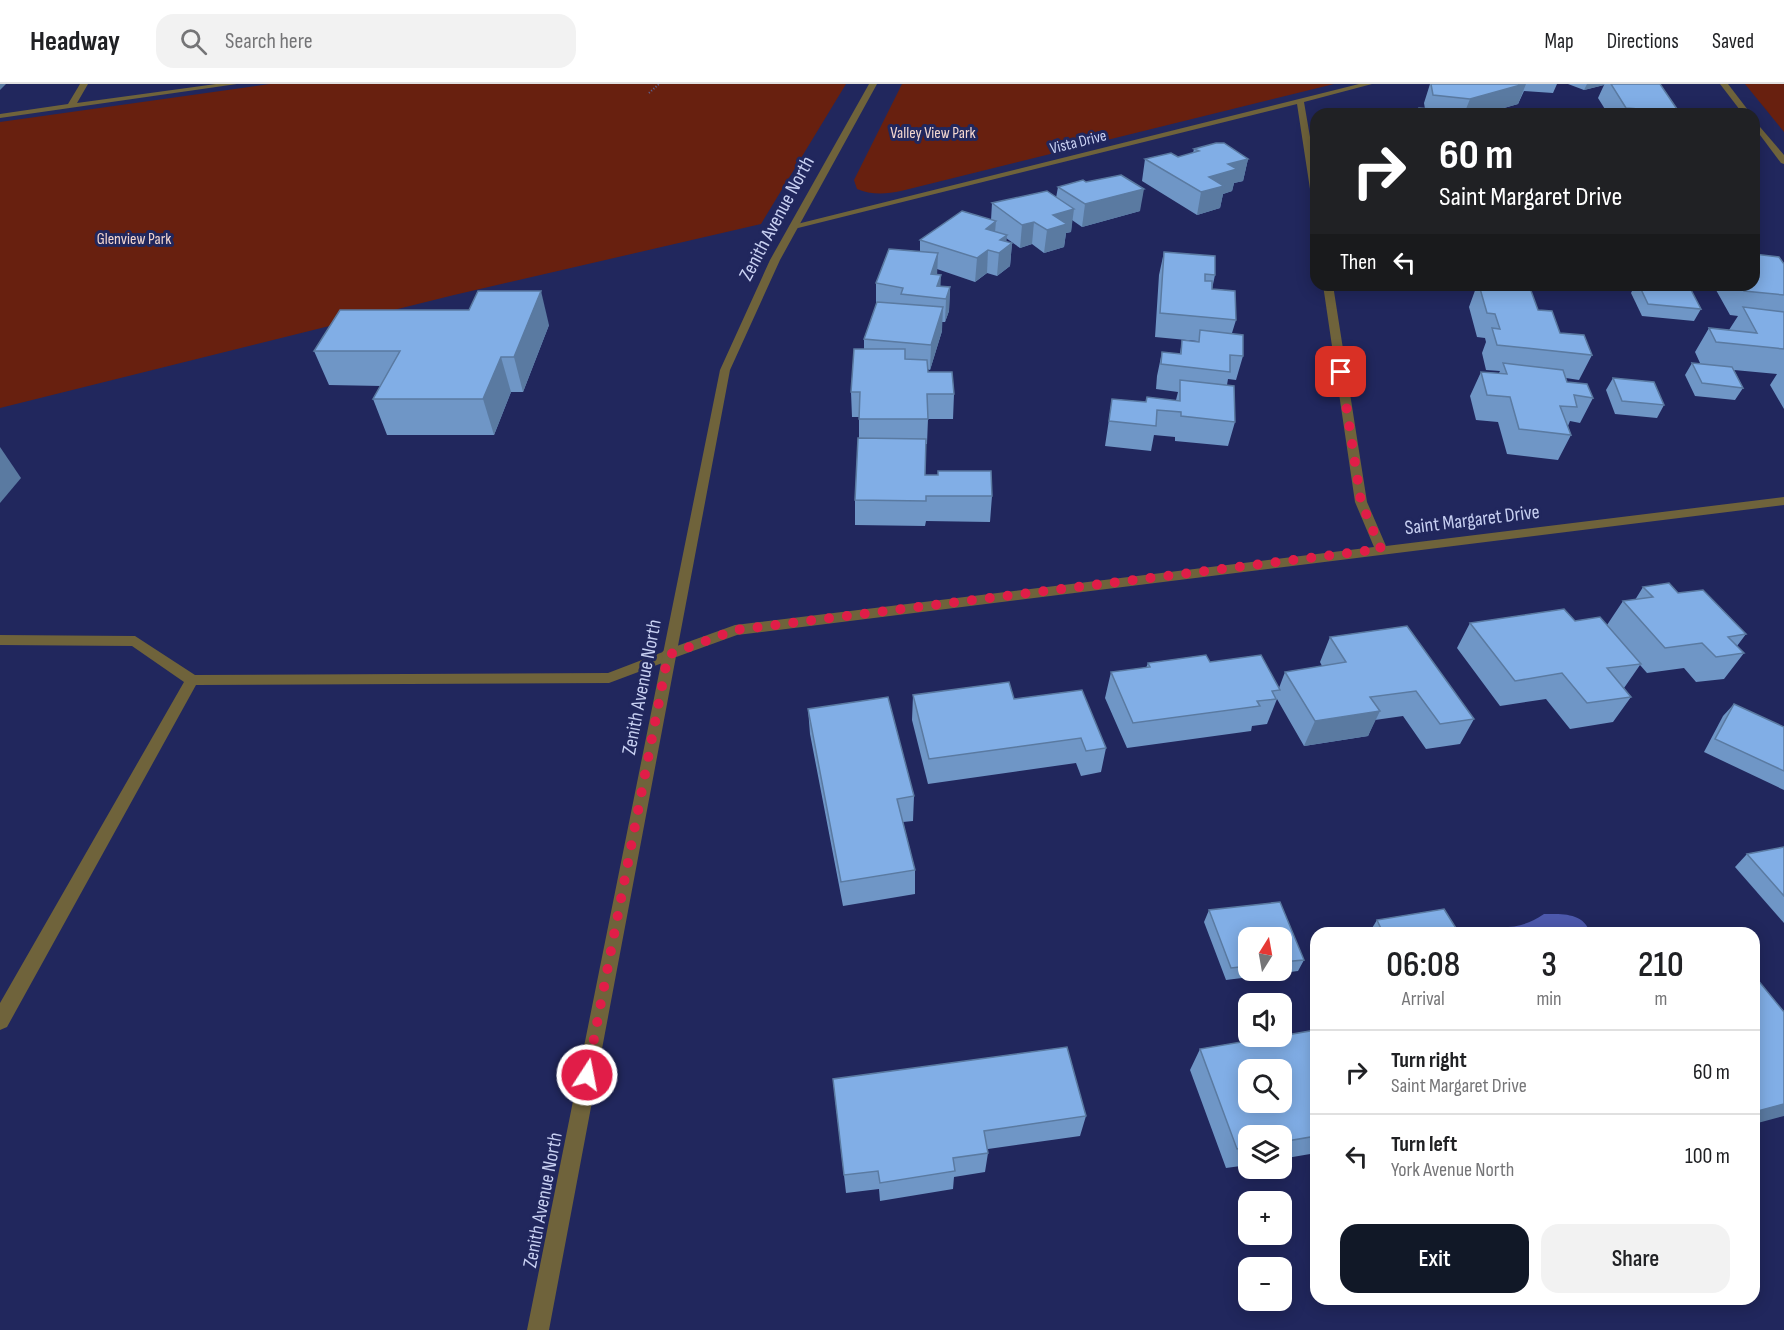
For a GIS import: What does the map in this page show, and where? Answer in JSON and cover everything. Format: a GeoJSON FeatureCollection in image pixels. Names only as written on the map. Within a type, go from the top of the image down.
{"type":"FeatureCollection","features":[{"type":"Feature","properties":{"kind":"street"},"geometry":{"type":"LineString","coordinates":[[71,106],[84,84]]}},
{"type":"Feature","properties":{"kind":"street"},"geometry":{"type":"LineString","coordinates":[[0,116],[233,84]]}},
{"type":"Feature","properties":{"kind":"street","name":"Zenith Avenue North"},"geometry":{"type":"LineString","coordinates":[[538,1330],[725,370],[738,335],[794,226],[873,84]]}},
{"type":"Feature","properties":{"kind":"street","name":"Vista Drive"},"geometry":{"type":"LineString","coordinates":[[794,226],[1368,84]]}},
{"type":"Feature","properties":{"kind":"street"},"geometry":{"type":"LineString","coordinates":[[1724,84],[1742,108]]}},
{"type":"Feature","properties":{"kind":"street"},"geometry":{"type":"LineString","coordinates":[[1300,101],[1310,164]]}},
{"type":"Feature","properties":{"kind":"street"},"geometry":{"type":"LineString","coordinates":[[1760,130],[1784,161]]}},
{"type":"Feature","properties":{"kind":"street"},"geometry":{"type":"LineString","coordinates":[[1329,291],[1361,502],[1381,549]]}},
{"type":"Feature","properties":{"kind":"street","name":"Saint Margaret Drive"},"geometry":{"type":"LineString","coordinates":[[192,680],[609,678],[735,630],[1784,501]]}},
{"type":"Feature","properties":{"kind":"street"},"geometry":{"type":"LineString","coordinates":[[0,640],[135,641],[192,680],[0,1022]]}},
{"type":"Feature","properties":{"kind":"path"},"geometry":{"type":"LineString","coordinates":[[649,93],[659,84]]}},
{"type":"Feature","properties":{"kind":"green space","name":"Glenview Park"},"geometry":{"type":"Polygon","coordinates":[[[270,84],[846,84],[761,224],[454,295],[0,408],[0,122],[270,84]]]}},
{"type":"Feature","properties":{"kind":"green space","name":"Valley View Park"},"geometry":{"type":"Polygon","coordinates":[[[902,84],[1334,84],[901,191],[879,193],[857,189],[854,180],[902,84]]]}},
{"type":"Feature","properties":{"kind":"green space"},"geometry":{"type":"Polygon","coordinates":[[[1745,84],[1784,84],[1784,132],[1745,84]]]}},
{"type":"Feature","properties":{"kind":"water"},"geometry":{"type":"Polygon","coordinates":[[[1544,914],[1564,914],[1583,921],[1587,927],[1508,927],[1544,914]]]}},
{"type":"Feature","properties":{"kind":"building"},"geometry":{"type":"Polygon","coordinates":[[[1431,84],[1524,84],[1470,99],[1433,95],[1431,84]]]}},
{"type":"Feature","properties":{"kind":"building"},"geometry":{"type":"Polygon","coordinates":[[[1611,84],[1660,84],[1676,108],[1626,108],[1611,84]]]}},
{"type":"Feature","properties":{"kind":"building"},"geometry":{"type":"Polygon","coordinates":[[[1224,143],[1248,159],[1228,164],[1237,169],[1209,177],[1224,186],[1201,192],[1145,159],[1171,153],[1178,157],[1199,151],[1194,149],[1224,143]]]}},
{"type":"Feature","properties":{"kind":"building"},"geometry":{"type":"Polygon","coordinates":[[[1121,175],[1144,189],[1085,204],[1058,187],[1083,180],[1086,182],[1121,175]]]}},
{"type":"Feature","properties":{"kind":"building"},"geometry":{"type":"Polygon","coordinates":[[[1047,191],[1074,209],[1053,215],[1067,224],[1047,230],[1034,222],[1022,225],[992,203],[1047,191]]]}},
{"type":"Feature","properties":{"kind":"building"},"geometry":{"type":"Polygon","coordinates":[[[962,211],[996,221],[986,229],[1007,235],[1000,240],[1012,243],[999,253],[988,250],[977,258],[920,240],[962,211]]]}},
{"type":"Feature","properties":{"kind":"building"},"geometry":{"type":"Polygon","coordinates":[[[889,249],[938,253],[931,274],[941,275],[937,286],[950,287],[946,299],[901,294],[903,288],[876,283],[889,249]]]}},
{"type":"Feature","properties":{"kind":"building"},"geometry":{"type":"Polygon","coordinates":[[[1164,252],[1215,256],[1215,275],[1205,274],[1205,281],[1212,281],[1212,289],[1235,291],[1236,320],[1160,313],[1164,252]]]}},
{"type":"Feature","properties":{"kind":"building"},"geometry":{"type":"Polygon","coordinates":[[[1760,255],[1779,257],[1784,264],[1784,295],[1744,291],[1760,291],[1760,255]]]}},
{"type":"Feature","properties":{"kind":"building"},"geometry":{"type":"Polygon","coordinates":[[[478,291],[541,291],[514,357],[501,357],[483,399],[373,399],[400,351],[314,351],[340,310],[469,310],[478,291]]]}},
{"type":"Feature","properties":{"kind":"building"},"geometry":{"type":"Polygon","coordinates":[[[1481,291],[1531,291],[1538,310],[1552,311],[1560,333],[1584,335],[1592,355],[1497,345],[1492,328],[1500,329],[1495,314],[1487,313],[1481,291]]]}},
{"type":"Feature","properties":{"kind":"building"},"geometry":{"type":"Polygon","coordinates":[[[1642,291],[1692,291],[1701,309],[1648,304],[1642,291]]]}},
{"type":"Feature","properties":{"kind":"building"},"geometry":{"type":"Polygon","coordinates":[[[877,302],[943,307],[931,345],[864,339],[877,302]]]}},
{"type":"Feature","properties":{"kind":"building"},"geometry":{"type":"Polygon","coordinates":[[[1743,307],[1784,312],[1784,349],[1716,342],[1709,328],[1757,333],[1743,307]]]}},
{"type":"Feature","properties":{"kind":"building"},"geometry":{"type":"Polygon","coordinates":[[[1200,330],[1243,335],[1243,356],[1230,355],[1230,372],[1161,364],[1162,352],[1181,354],[1182,340],[1199,342],[1200,330]]]}},
{"type":"Feature","properties":{"kind":"building"},"geometry":{"type":"Polygon","coordinates":[[[854,349],[905,349],[905,359],[927,360],[928,372],[952,372],[954,394],[927,394],[928,419],[859,419],[860,392],[851,392],[854,349]]]}},
{"type":"Feature","properties":{"kind":"building"},"geometry":{"type":"Polygon","coordinates":[[[1503,363],[1563,370],[1567,382],[1587,384],[1593,398],[1574,395],[1577,407],[1560,406],[1571,435],[1519,429],[1510,397],[1487,395],[1481,372],[1507,374],[1503,363]]]}},
{"type":"Feature","properties":{"kind":"building"},"geometry":{"type":"Polygon","coordinates":[[[1692,363],[1732,367],[1743,388],[1702,383],[1692,363]]]}},
{"type":"Feature","properties":{"kind":"building"},"geometry":{"type":"Polygon","coordinates":[[[1613,378],[1654,382],[1664,405],[1622,401],[1613,378]]]}},
{"type":"Feature","properties":{"kind":"building"},"geometry":{"type":"Polygon","coordinates":[[[1180,380],[1234,386],[1235,422],[1181,416],[1181,412],[1157,410],[1156,426],[1109,421],[1112,399],[1146,402],[1147,397],[1180,401],[1180,380]]]}},
{"type":"Feature","properties":{"kind":"building"},"geometry":{"type":"Polygon","coordinates":[[[858,438],[926,439],[925,475],[938,475],[938,471],[991,471],[992,496],[926,496],[926,501],[855,500],[858,438]]]}},
{"type":"Feature","properties":{"kind":"building"},"geometry":{"type":"Polygon","coordinates":[[[1669,583],[1678,593],[1703,590],[1746,634],[1728,637],[1744,653],[1716,657],[1702,643],[1665,648],[1623,601],[1653,597],[1643,587],[1669,583]]]}},
{"type":"Feature","properties":{"kind":"building"},"geometry":{"type":"Polygon","coordinates":[[[1564,609],[1575,621],[1600,617],[1641,664],[1607,668],[1631,697],[1587,703],[1562,673],[1515,681],[1470,623],[1564,609]]]}},
{"type":"Feature","properties":{"kind":"building"},"geometry":{"type":"Polygon","coordinates":[[[1407,626],[1474,719],[1440,724],[1416,691],[1370,697],[1380,711],[1315,721],[1285,672],[1346,662],[1330,637],[1407,626]]]}},
{"type":"Feature","properties":{"kind":"building"},"geometry":{"type":"Polygon","coordinates":[[[1206,655],[1210,662],[1261,655],[1280,690],[1272,691],[1276,699],[1257,701],[1260,706],[1133,723],[1111,672],[1150,667],[1148,663],[1206,655]]]}},
{"type":"Feature","properties":{"kind":"building"},"geometry":{"type":"Polygon","coordinates":[[[1009,682],[1014,699],[1082,690],[1106,748],[1086,751],[1081,738],[929,759],[913,695],[1009,682]]]}},
{"type":"Feature","properties":{"kind":"building"},"geometry":{"type":"Polygon","coordinates":[[[888,697],[914,796],[897,799],[915,870],[841,882],[808,709],[888,697]]]}},
{"type":"Feature","properties":{"kind":"building"},"geometry":{"type":"Polygon","coordinates":[[[1734,704],[1784,727],[1784,771],[1715,739],[1734,704]]]}},
{"type":"Feature","properties":{"kind":"building"},"geometry":{"type":"Polygon","coordinates":[[[1784,847],[1784,896],[1747,854],[1784,847]]]}},
{"type":"Feature","properties":{"kind":"building"},"geometry":{"type":"Polygon","coordinates":[[[1280,902],[1290,927],[1238,927],[1238,967],[1231,968],[1209,910],[1280,902]]]}},
{"type":"Feature","properties":{"kind":"building"},"geometry":{"type":"Polygon","coordinates":[[[1444,909],[1455,927],[1380,927],[1377,920],[1444,909]]]}},
{"type":"Feature","properties":{"kind":"building"},"geometry":{"type":"Polygon","coordinates":[[[1292,931],[1304,960],[1292,961],[1292,931]]]}},
{"type":"Feature","properties":{"kind":"building"},"geometry":{"type":"Polygon","coordinates":[[[1760,983],[1784,1012],[1784,1104],[1760,1110],[1760,983]]]}},
{"type":"Feature","properties":{"kind":"building"},"geometry":{"type":"Polygon","coordinates":[[[1310,1031],[1310,1137],[1292,1140],[1292,1125],[1238,1125],[1237,1149],[1200,1049],[1238,1042],[1238,1047],[1292,1047],[1292,1034],[1310,1031]]]}},
{"type":"Feature","properties":{"kind":"building"},"geometry":{"type":"Polygon","coordinates":[[[1067,1047],[1086,1116],[984,1131],[988,1153],[953,1158],[955,1171],[880,1183],[878,1171],[844,1175],[833,1079],[1067,1047]]]}},
{"type":"Feature","properties":{"kind":"route"},"geometry":{"type":"LineString","coordinates":[[587,1075],[668,655],[735,630],[1381,549],[1361,502],[1341,372]]}}]}
